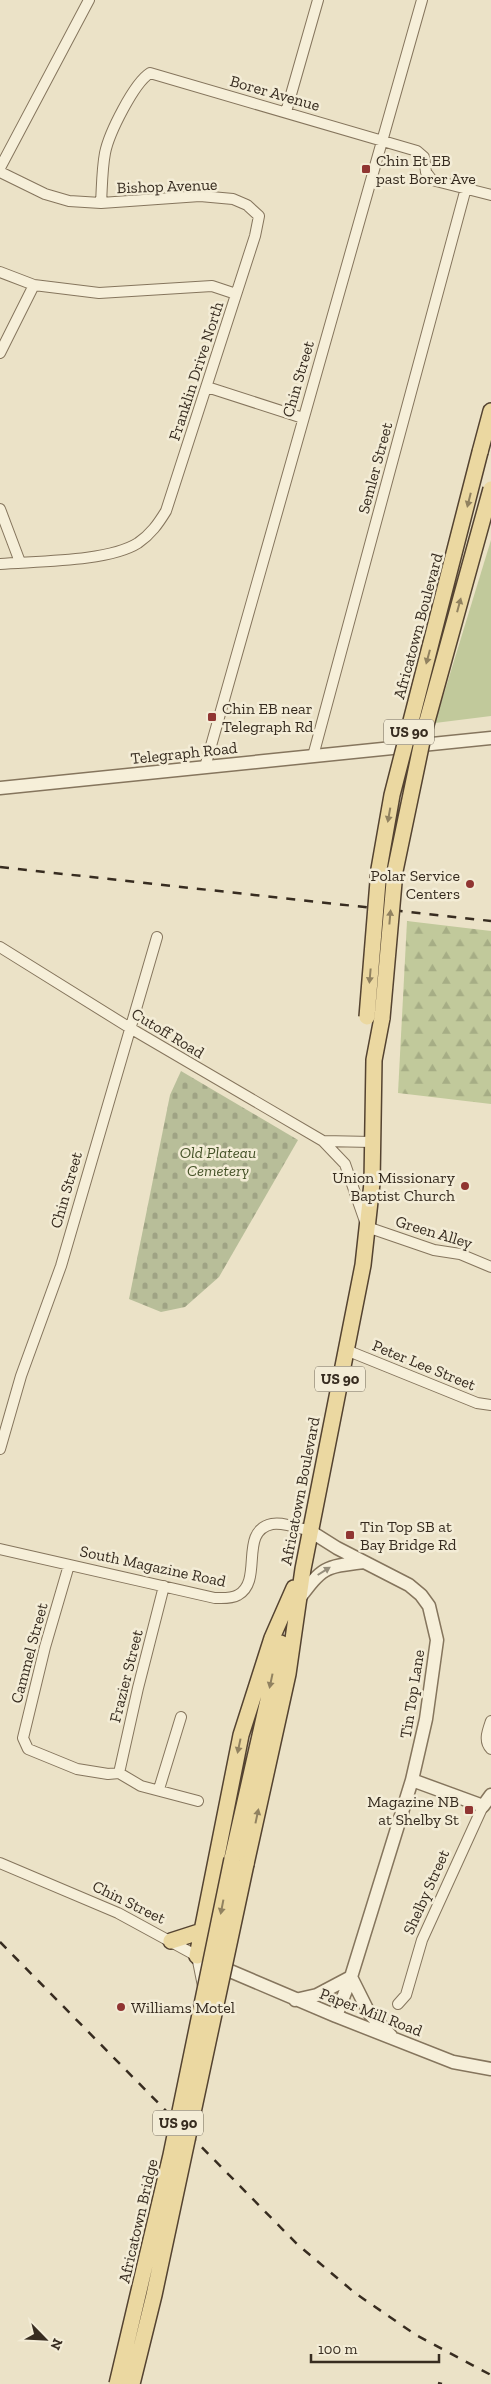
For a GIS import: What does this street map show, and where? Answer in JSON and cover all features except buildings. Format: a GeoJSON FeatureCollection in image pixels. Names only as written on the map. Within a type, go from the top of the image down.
{"type":"FeatureCollection","features":[{"type":"Feature","properties":{"kind":"main road","name":"Africatown Boulevard"},"geometry":{"type":"LineString","coordinates":[[246,1864],[288,1674],[302,1569],[363,1265],[372,1184],[379,869],[392,795],[491,411]]}},
{"type":"Feature","properties":{"kind":"main road","name":"Africatown Boulevard"},"geometry":{"type":"LineString","coordinates":[[375,1018],[395,871],[424,732],[491,489]]}},
{"type":"Feature","properties":{"kind":"main road"},"geometry":{"type":"LineString","coordinates":[[197,1956],[241,1735],[272,1638],[302,1569]]}},
{"type":"Feature","properties":{"kind":"main road","name":"Africatown Boulevard"},"geometry":{"type":"LineString","coordinates":[[232,1860],[277,1654],[297,1602]]}},
{"type":"Feature","properties":{"kind":"main road","name":"Africatown Bridge"},"geometry":{"type":"LineString","coordinates":[[117,2384],[172,2155],[232,1860]]}},
{"type":"Feature","properties":{"kind":"main road","name":"Africatown Bridge"},"geometry":{"type":"LineString","coordinates":[[132,2384],[154,2295],[246,1864]]}},
{"type":"Feature","properties":{"kind":"main road"},"geometry":{"type":"LineString","coordinates":[[172,1941],[202,1931]]}},
{"type":"Feature","properties":{"kind":"street"},"geometry":{"type":"LineString","coordinates":[[0,168],[89,0]]}},
{"type":"Feature","properties":{"kind":"street"},"geometry":{"type":"LineString","coordinates":[[286,112],[318,0]]}},
{"type":"Feature","properties":{"kind":"street","name":"Chin Street"},"geometry":{"type":"LineString","coordinates":[[205,767],[422,0]]}},
{"type":"Feature","properties":{"kind":"street","name":"Borer Avenue"},"geometry":{"type":"LineString","coordinates":[[100,203],[105,152],[115,127],[142,78],[150,73],[418,151],[424,157],[426,172],[432,180],[466,188]]}},
{"type":"Feature","properties":{"kind":"street","name":"Bishop Avenue"},"geometry":{"type":"LineString","coordinates":[[0,172],[46,194],[69,201],[100,203],[208,197],[233,199],[247,205],[259,216]]}},
{"type":"Feature","properties":{"kind":"street"},"geometry":{"type":"LineString","coordinates":[[466,188],[491,195]]}},
{"type":"Feature","properties":{"kind":"street","name":"Semler Street"},"geometry":{"type":"LineString","coordinates":[[312,756],[466,188]]}},
{"type":"Feature","properties":{"kind":"street","name":"Franklin Drive North"},"geometry":{"type":"LineString","coordinates":[[20,562],[103,555],[136,544],[153,531],[166,511],[255,236],[259,216]]}},
{"type":"Feature","properties":{"kind":"street"},"geometry":{"type":"LineString","coordinates":[[0,272],[34,284],[99,293],[212,286],[236,294]]}},
{"type":"Feature","properties":{"kind":"street"},"geometry":{"type":"LineString","coordinates":[[0,353],[34,284]]}},
{"type":"Feature","properties":{"kind":"street"},"geometry":{"type":"LineString","coordinates":[[206,387],[303,418]]}},
{"type":"Feature","properties":{"kind":"street"},"geometry":{"type":"LineString","coordinates":[[0,508],[20,562],[0,564]]}},
{"type":"Feature","properties":{"kind":"street","name":"Telegraph Road"},"geometry":{"type":"LineString","coordinates":[[0,788],[491,738]]}},
{"type":"Feature","properties":{"kind":"street","name":"Chin Street"},"geometry":{"type":"LineString","coordinates":[[0,1449],[21,1376],[62,1266],[157,937]]}},
{"type":"Feature","properties":{"kind":"street","name":"Cutoff Road"},"geometry":{"type":"LineString","coordinates":[[0,947],[130,1028],[323,1141],[345,1164],[367,1227]]}},
{"type":"Feature","properties":{"kind":"street","name":"Cutoff Road"},"geometry":{"type":"LineString","coordinates":[[323,1141],[372,1142]]}},
{"type":"Feature","properties":{"kind":"street","name":"Green Alley"},"geometry":{"type":"LineString","coordinates":[[367,1227],[434,1250],[460,1254],[491,1267]]}},
{"type":"Feature","properties":{"kind":"street","name":"Peter Lee Street"},"geometry":{"type":"LineString","coordinates":[[346,1350],[478,1403],[491,1405]]}},
{"type":"Feature","properties":{"kind":"street","name":"South Magazine Road"},"geometry":{"type":"LineString","coordinates":[[0,1549],[215,1598],[237,1596],[246,1587],[249,1580],[254,1542],[261,1530],[271,1524],[278,1524],[310,1530]]}},
{"type":"Feature","properties":{"kind":"street","name":"Tin Top Lane"},"geometry":{"type":"LineString","coordinates":[[310,1530],[364,1562],[409,1585],[421,1595],[429,1606],[437,1640],[436,1657],[420,1750],[412,1780],[352,1977],[336,2016]]}},
{"type":"Feature","properties":{"kind":"street"},"geometry":{"type":"LineString","coordinates":[[297,1602],[324,1569],[364,1562]]}},
{"type":"Feature","properties":{"kind":"street","name":"Cammel Street"},"geometry":{"type":"LineString","coordinates":[[69,1565],[45,1647],[23,1738],[28,1749],[77,1769],[108,1774],[120,1773]]}},
{"type":"Feature","properties":{"kind":"street","name":"Frazier Street"},"geometry":{"type":"LineString","coordinates":[[120,1773],[135,1697],[164,1586]]}},
{"type":"Feature","properties":{"kind":"street"},"geometry":{"type":"LineString","coordinates":[[159,1789],[180,1717]]}},
{"type":"Feature","properties":{"kind":"street"},"geometry":{"type":"LineString","coordinates":[[491,1721],[487,1735],[487,1745],[491,1749]]}},
{"type":"Feature","properties":{"kind":"street"},"geometry":{"type":"LineString","coordinates":[[120,1773],[141,1786],[159,1789],[198,1801]]}},
{"type":"Feature","properties":{"kind":"street"},"geometry":{"type":"LineString","coordinates":[[412,1780],[483,1806]]}},
{"type":"Feature","properties":{"kind":"street","name":"Shelby Street"},"geometry":{"type":"LineString","coordinates":[[398,2004],[406,1995],[422,1940],[483,1806],[491,1795]]}},
{"type":"Feature","properties":{"kind":"street","name":"Chin Street"},"geometry":{"type":"LineString","coordinates":[[0,1863],[118,1913],[197,1956],[241,1976]]}},
{"type":"Feature","properties":{"kind":"street"},"geometry":{"type":"LineString","coordinates":[[122,2384],[135,2338],[207,2006],[197,1956]]}},
{"type":"Feature","properties":{"kind":"street","name":"Paper Mill Road"},"geometry":{"type":"LineString","coordinates":[[241,1976],[295,2000],[453,2062],[491,2069]]}},
{"type":"Feature","properties":{"kind":"street"},"geometry":{"type":"LineString","coordinates":[[295,2000],[317,1994],[352,1977],[369,2013],[395,2039]]}},
{"type":"Feature","properties":{"kind":"green space"},"geometry":{"type":"Polygon","coordinates":[[[491,540],[491,716],[435,723],[491,540]]]}},
{"type":"Feature","properties":{"kind":"green space"},"geometry":{"type":"Polygon","coordinates":[[[407,921],[491,931],[491,1104],[398,1093],[407,921]]]}},
{"type":"Feature","properties":{"kind":"green space","name":"Old Plateau Cemetery"},"geometry":{"type":"Polygon","coordinates":[[[181,1071],[298,1140],[219,1277],[185,1307],[161,1312],[129,1299],[170,1095],[181,1071]]]}},
{"type":"Feature","properties":{"kind":"railway"},"geometry":{"type":"LineString","coordinates":[[0,867],[491,921]]}},
{"type":"Feature","properties":{"kind":"railway"},"geometry":{"type":"LineString","coordinates":[[0,1942],[297,2244],[355,2293],[416,2335],[491,2375]]}},
{"type":"Feature","properties":{"kind":"railway"},"geometry":{"type":"LineString","coordinates":[[438,2383],[442,2384]]}},
{"type":"Feature","properties":{"kind":"place","name":"Chin Et EB past Borer Ave"},"geometry":{"type":"Point","coordinates":[366,169]}},
{"type":"Feature","properties":{"kind":"place","name":"Chin EB near Telegraph Rd"},"geometry":{"type":"Point","coordinates":[212,717]}},
{"type":"Feature","properties":{"kind":"place","name":"Polar Service Centers"},"geometry":{"type":"Point","coordinates":[470,884]}},
{"type":"Feature","properties":{"kind":"place","name":"Union Missionary Baptist Church"},"geometry":{"type":"Point","coordinates":[465,1186]}},
{"type":"Feature","properties":{"kind":"place","name":"Tin Top SB at Bay Bridge Rd"},"geometry":{"type":"Point","coordinates":[350,1535]}},
{"type":"Feature","properties":{"kind":"place","name":"Magazine NB at Shelby St"},"geometry":{"type":"Point","coordinates":[469,1810]}},
{"type":"Feature","properties":{"kind":"place","name":"Williams Motel"},"geometry":{"type":"Point","coordinates":[121,2007]}}]}
